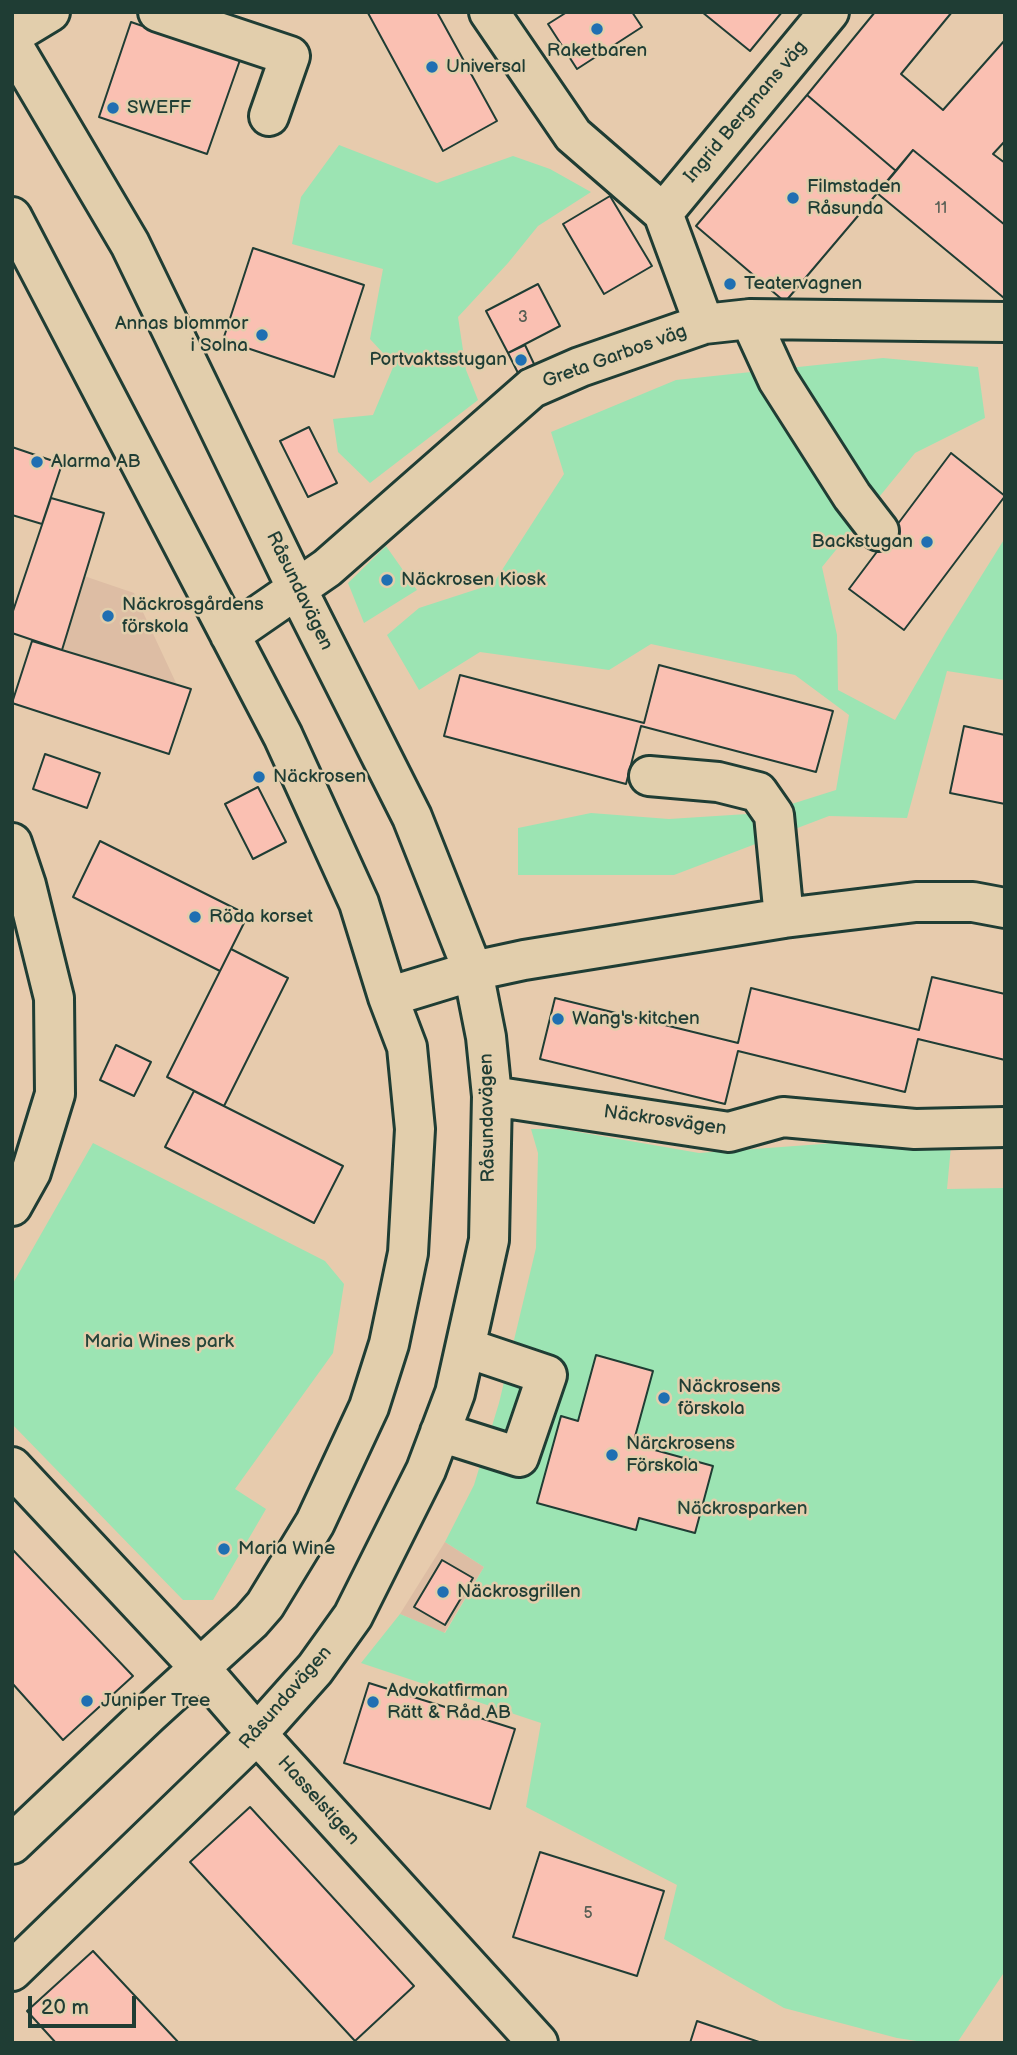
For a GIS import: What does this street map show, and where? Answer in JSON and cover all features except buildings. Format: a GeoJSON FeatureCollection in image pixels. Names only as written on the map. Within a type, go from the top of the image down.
{"type":"FeatureCollection","features":[{"type":"Feature","properties":{"kind":"street"},"geometry":{"type":"LineString","coordinates":[[12,35],[50,12]]}},
{"type":"Feature","properties":{"kind":"street"},"geometry":{"type":"LineString","coordinates":[[159,12],[290,56],[270,116]]}},
{"type":"Feature","properties":{"kind":"street"},"geometry":{"type":"LineString","coordinates":[[489,12],[573,135],[663,213],[704,324]]}},
{"type":"Feature","properties":{"kind":"street","name":"Ingrid Bergmans väg"},"geometry":{"type":"LineString","coordinates":[[663,213],[829,12]]}},
{"type":"Feature","properties":{"kind":"street","name":"Råsundavägen"},"geometry":{"type":"LineString","coordinates":[[12,44],[130,244],[297,589],[412,817],[472,971],[486,1037],[492,1096],[489,1240],[455,1393],[426,1470],[353,1616],[315,1669],[257,1734],[12,1971]]}},
{"type":"Feature","properties":{"kind":"street"},"geometry":{"type":"LineString","coordinates":[[12,216],[284,736],[359,903],[388,997],[407,1047],[415,1129],[408,1253],[389,1344],[369,1407],[315,1523],[265,1605],[251,1621],[12,1844]]}},
{"type":"Feature","properties":{"kind":"street"},"geometry":{"type":"LineString","coordinates":[[750,319],[778,380],[852,496],[879,531]]}},
{"type":"Feature","properties":{"kind":"street","name":"Greta Garbos väg"},"geometry":{"type":"LineString","coordinates":[[230,635],[327,568],[532,388],[580,367],[704,324],[750,319],[1005,322]]}},
{"type":"Feature","properties":{"kind":"street"},"geometry":{"type":"LineString","coordinates":[[649,776],[718,782],[758,792],[774,815],[784,918]]}},
{"type":"Feature","properties":{"kind":"street"},"geometry":{"type":"LineString","coordinates":[[12,843],[26,886],[54,998],[55,1094],[31,1172],[12,1206]]}},
{"type":"Feature","properties":{"kind":"street"},"geometry":{"type":"LineString","coordinates":[[388,997],[472,971],[784,918],[916,902],[973,902],[1005,908]]}},
{"type":"Feature","properties":{"kind":"street","name":"Näckrosvägen"},"geometry":{"type":"LineString","coordinates":[[492,1096],[729,1132],[783,1117],[915,1129],[1005,1127]]}},
{"type":"Feature","properties":{"kind":"street"},"geometry":{"type":"LineString","coordinates":[[440,1432],[519,1457],[547,1375],[467,1348]]}},
{"type":"Feature","properties":{"kind":"street","name":"Hasselstigen"},"geometry":{"type":"LineString","coordinates":[[12,1467],[200,1668],[538,2043]]}},
{"type":"Feature","properties":{"kind":"shaded area","name":"Näckrosgårdens förskola"},"geometry":{"type":"Polygon","coordinates":[[[84,576],[134,593],[177,685],[62,650],[84,576]]]}},
{"type":"Feature","properties":{"kind":"shaded area"},"geometry":{"type":"Polygon","coordinates":[[[445,1542],[484,1567],[444,1633],[400,1614],[445,1542]]]}},
{"type":"Feature","properties":{"kind":"green space"},"geometry":{"type":"Polygon","coordinates":[[[339,145],[437,183],[513,156],[550,169],[591,192],[538,226],[458,317],[466,370],[478,400],[370,483],[338,452],[333,419],[373,415],[394,365],[370,339],[383,269],[292,244],[301,197],[339,145]]]}},
{"type":"Feature","properties":{"kind":"green space"},"geometry":{"type":"Polygon","coordinates":[[[883,358],[978,367],[985,418],[915,453],[822,567],[837,635],[838,690],[895,720],[1005,538],[1005,680],[947,671],[907,818],[829,816],[674,875],[518,875],[518,828],[591,813],[669,819],[763,813],[836,790],[849,715],[795,675],[651,644],[609,670],[480,652],[419,690],[387,635],[419,608],[493,584],[564,474],[551,432],[676,380],[883,358]]]}},
{"type":"Feature","properties":{"kind":"green space"},"geometry":{"type":"Polygon","coordinates":[[[386,546],[417,590],[364,623],[348,583],[386,546]]]}},
{"type":"Feature","properties":{"kind":"green space","name":"Näckrosparken"},"geometry":{"type":"Polygon","coordinates":[[[531,1129],[561,1129],[699,1153],[877,1140],[951,1146],[947,1189],[1005,1188],[1005,1971],[957,2043],[930,2043],[897,2038],[784,2008],[664,1939],[677,1885],[526,1807],[541,1723],[361,1663],[400,1614],[445,1633],[484,1567],[445,1542],[474,1485],[499,1403],[536,1248],[538,1153],[531,1129]]]}},
{"type":"Feature","properties":{"kind":"green space","name":"Maria Wines park"},"geometry":{"type":"Polygon","coordinates":[[[93,1143],[325,1261],[344,1284],[333,1353],[235,1489],[266,1509],[213,1600],[183,1600],[12,1424],[12,1285],[93,1143]]]}},
{"type":"Feature","properties":{"kind":"place","name":"Raketbaren"},"geometry":{"type":"Point","coordinates":[597,29]}},
{"type":"Feature","properties":{"kind":"place","name":"Universal"},"geometry":{"type":"Point","coordinates":[432,67]}},
{"type":"Feature","properties":{"kind":"place","name":"SWEFF"},"geometry":{"type":"Point","coordinates":[113,108]}},
{"type":"Feature","properties":{"kind":"place","name":"Filmstaden Råsunda"},"geometry":{"type":"Point","coordinates":[793,198]}},
{"type":"Feature","properties":{"kind":"place","name":"Teatervagnen"},"geometry":{"type":"Point","coordinates":[730,284]}},
{"type":"Feature","properties":{"kind":"place","name":"Annas blommor i Solna"},"geometry":{"type":"Point","coordinates":[262,335]}},
{"type":"Feature","properties":{"kind":"place","name":"Portvaktsstugan"},"geometry":{"type":"Point","coordinates":[521,360]}},
{"type":"Feature","properties":{"kind":"place","name":"Alarma AB"},"geometry":{"type":"Point","coordinates":[37,462]}},
{"type":"Feature","properties":{"kind":"place","name":"Backstugan"},"geometry":{"type":"Point","coordinates":[927,542]}},
{"type":"Feature","properties":{"kind":"place","name":"Näckrosen Kiosk"},"geometry":{"type":"Point","coordinates":[387,580]}},
{"type":"Feature","properties":{"kind":"place","name":"Näckrosgårdens förskola"},"geometry":{"type":"Point","coordinates":[108,616]}},
{"type":"Feature","properties":{"kind":"place","name":"Näckrosen"},"geometry":{"type":"Point","coordinates":[259,777]}},
{"type":"Feature","properties":{"kind":"place","name":"Röda korset"},"geometry":{"type":"Point","coordinates":[195,917]}},
{"type":"Feature","properties":{"kind":"place","name":"Wang's kitchen"},"geometry":{"type":"Point","coordinates":[558,1019]}},
{"type":"Feature","properties":{"kind":"place","name":"Näckrosens förskola"},"geometry":{"type":"Point","coordinates":[664,1398]}},
{"type":"Feature","properties":{"kind":"place","name":"Närckrosens Förskola"},"geometry":{"type":"Point","coordinates":[612,1455]}},
{"type":"Feature","properties":{"kind":"place","name":"Maria Wine"},"geometry":{"type":"Point","coordinates":[224,1549]}},
{"type":"Feature","properties":{"kind":"place","name":"Näckrosgrillen"},"geometry":{"type":"Point","coordinates":[443,1592]}},
{"type":"Feature","properties":{"kind":"place","name":"Juniper Tree"},"geometry":{"type":"Point","coordinates":[87,1701]}},
{"type":"Feature","properties":{"kind":"place","name":"Advokatfirman Rätt & Råd AB"},"geometry":{"type":"Point","coordinates":[373,1702]}}]}
